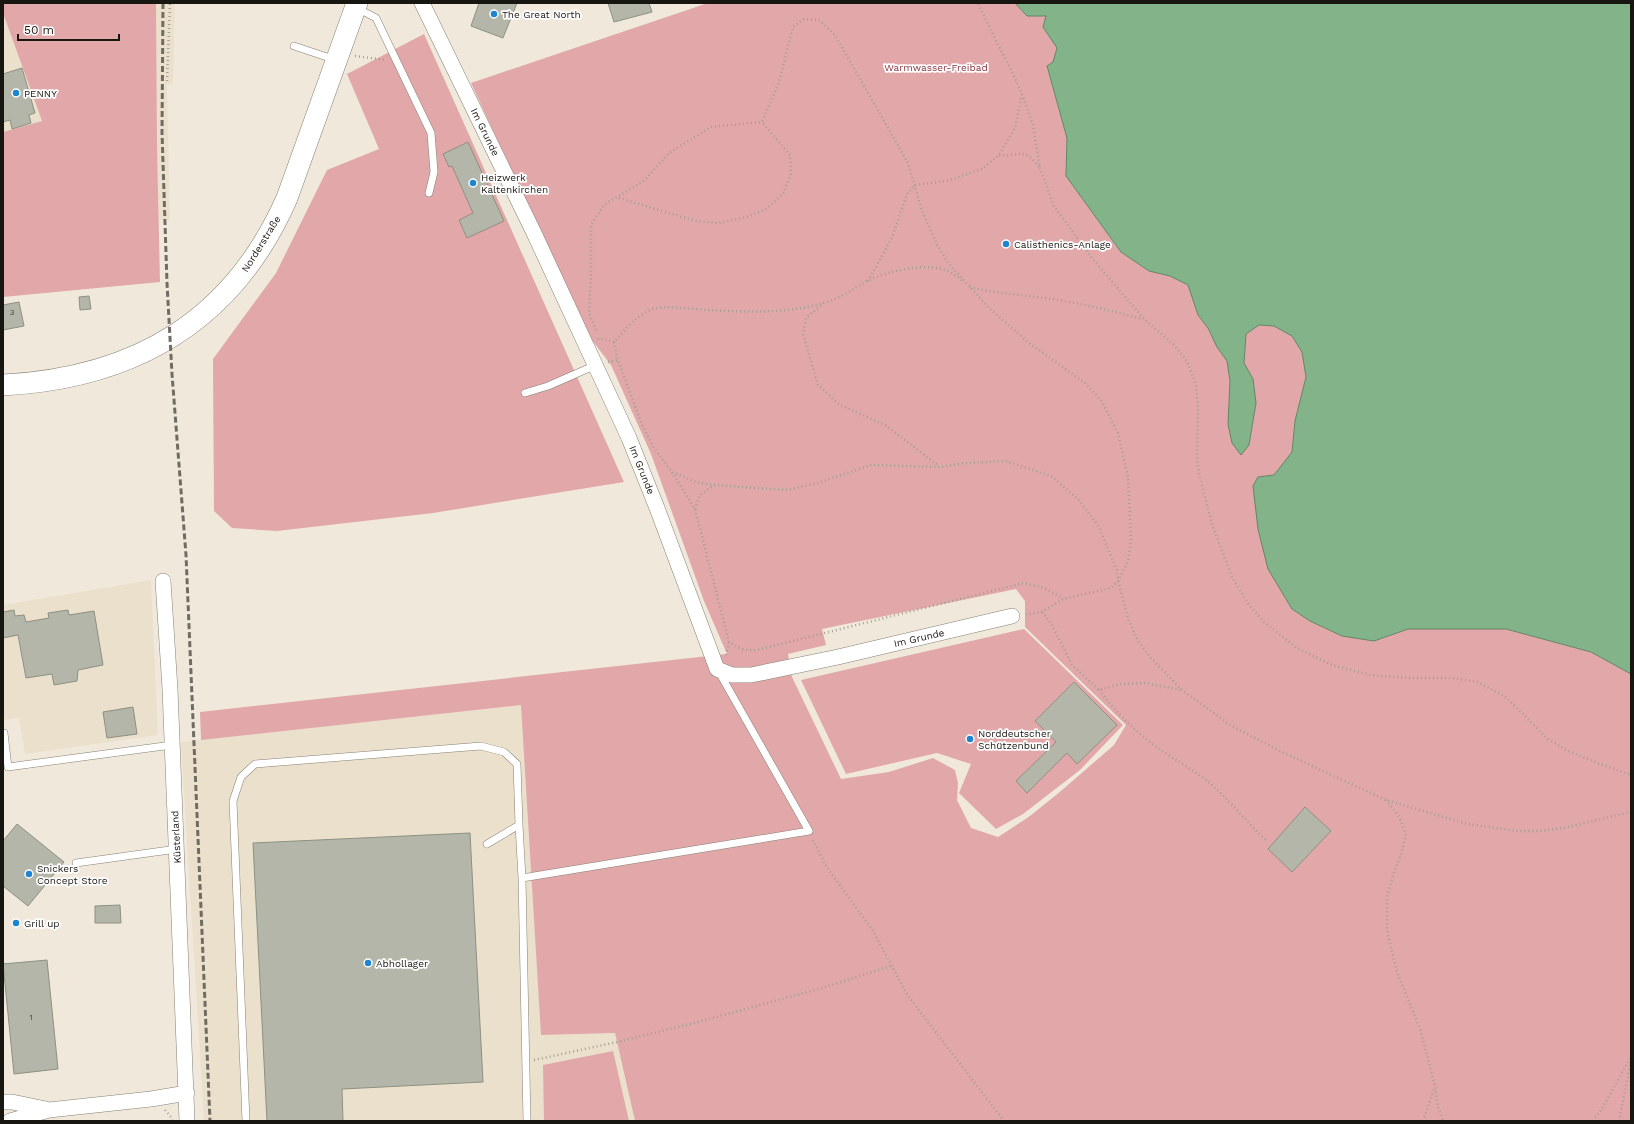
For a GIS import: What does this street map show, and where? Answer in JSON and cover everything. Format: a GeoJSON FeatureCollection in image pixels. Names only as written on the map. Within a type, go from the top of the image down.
{"type":"FeatureCollection","features":[{"type":"Feature","properties":{"kind":"main road","name":"Norderstraße"},"geometry":{"type":"LineString","coordinates":[[3,385],[51,380],[84,373],[117,363],[160,345],[183,331],[216,303],[242,276],[253,261],[280,215],[356,5]]}},
{"type":"Feature","properties":{"kind":"street","name":"Im Grunde"},"geometry":{"type":"LineString","coordinates":[[422,3],[589,350],[629,438],[658,508],[717,669],[732,675],[751,675],[845,655],[1012,616]]}},
{"type":"Feature","properties":{"kind":"street","name":"Küsterland"},"geometry":{"type":"LineString","coordinates":[[163,581],[170,689],[187,1121]]}},
{"type":"Feature","properties":{"kind":"street"},"geometry":{"type":"LineString","coordinates":[[10,1121],[49,1110],[151,1100],[187,1093]]}},
{"type":"Feature","properties":{"kind":"street"},"geometry":{"type":"LineString","coordinates":[[3,1102],[12,1102],[49,1110]]}},
{"type":"Feature","properties":{"kind":"lane"},"geometry":{"type":"LineString","coordinates":[[356,5],[376,18],[430,133],[434,172],[429,194]]}},
{"type":"Feature","properties":{"kind":"lane"},"geometry":{"type":"LineString","coordinates":[[294,46],[336,60]]}},
{"type":"Feature","properties":{"kind":"lane"},"geometry":{"type":"LineString","coordinates":[[525,393],[548,386],[596,365]]}},
{"type":"Feature","properties":{"kind":"lane"},"geometry":{"type":"LineString","coordinates":[[522,878],[808,831],[717,669]]}},
{"type":"Feature","properties":{"kind":"lane"},"geometry":{"type":"LineString","coordinates":[[4,732],[8,767],[172,745]]}},
{"type":"Feature","properties":{"kind":"lane"},"geometry":{"type":"LineString","coordinates":[[246,1121],[233,800],[241,777],[255,764],[481,746],[504,752],[517,764],[522,878],[527,1121]]}},
{"type":"Feature","properties":{"kind":"lane"},"geometry":{"type":"LineString","coordinates":[[487,844],[519,825]]}},
{"type":"Feature","properties":{"kind":"lane"},"geometry":{"type":"LineString","coordinates":[[76,863],[177,849]]}},
{"type":"Feature","properties":{"kind":"path"},"geometry":{"type":"LineString","coordinates":[[167,81],[170,3]]}},
{"type":"Feature","properties":{"kind":"path"},"geometry":{"type":"LineString","coordinates":[[978,3],[1022,94],[1033,125],[1040,168],[1054,206],[1091,257],[1144,319],[1174,345],[1187,361],[1196,385],[1198,407],[1197,456],[1212,524],[1232,577],[1249,605],[1264,622],[1297,648],[1332,664],[1370,675],[1408,678],[1452,678],[1478,682],[1507,698],[1548,740],[1566,750],[1631,775]]}},
{"type":"Feature","properties":{"kind":"path"},"geometry":{"type":"LineString","coordinates":[[762,122],[779,82],[793,27],[804,19],[820,20],[835,35],[908,163],[922,211],[937,245],[949,264],[989,308],[1029,343],[1085,383],[1101,400],[1118,433],[1128,477],[1131,540],[1128,561],[1118,581],[1111,588],[1063,599],[1042,612],[1012,616]]}},
{"type":"Feature","properties":{"kind":"path"},"geometry":{"type":"LineString","coordinates":[[336,60],[350,64],[353,55],[384,60],[399,66]]}},
{"type":"Feature","properties":{"kind":"path"},"geometry":{"type":"LineString","coordinates":[[868,281],[892,238],[907,194],[915,185],[947,181],[982,169],[999,155],[1015,128],[1022,94]]}},
{"type":"Feature","properties":{"kind":"path"},"geometry":{"type":"LineString","coordinates":[[599,338],[589,313],[592,274],[591,225],[605,204],[644,181],[670,153],[711,127],[762,122]]}},
{"type":"Feature","properties":{"kind":"path"},"geometry":{"type":"LineString","coordinates":[[618,197],[696,221],[718,223],[747,217],[766,209],[783,194],[791,174],[790,155],[762,122]]}},
{"type":"Feature","properties":{"kind":"path"},"geometry":{"type":"LineString","coordinates":[[999,155],[1008,156],[1017,153],[1026,154],[1032,157],[1040,168]]}},
{"type":"Feature","properties":{"kind":"path"},"geometry":{"type":"LineString","coordinates":[[614,342],[634,319],[653,309],[678,308],[746,312],[783,312],[824,303],[844,296],[868,281],[890,273],[921,266],[949,271],[969,286],[988,292],[1107,309],[1144,319]]}},
{"type":"Feature","properties":{"kind":"path"},"geometry":{"type":"LineString","coordinates":[[824,303],[806,318],[804,334],[818,385],[840,405],[885,425],[940,467]]}},
{"type":"Feature","properties":{"kind":"path"},"geometry":{"type":"LineString","coordinates":[[589,350],[599,338]]}},
{"type":"Feature","properties":{"kind":"path"},"geometry":{"type":"LineString","coordinates":[[599,338],[614,342]]}},
{"type":"Feature","properties":{"kind":"path"},"geometry":{"type":"LineString","coordinates":[[614,342],[618,360],[640,420],[654,448],[672,472],[695,509],[729,642],[737,648],[746,651],[757,650],[1024,583],[1044,588],[1063,599]]}},
{"type":"Feature","properties":{"kind":"path"},"geometry":{"type":"LineString","coordinates":[[672,472],[696,482],[714,485],[787,490],[818,483],[871,465],[940,467],[965,463],[1006,461],[1050,476],[1079,500],[1099,527],[1117,570],[1118,581],[1129,621],[1138,641],[1151,658],[1182,690],[1230,725],[1282,752],[1386,800],[1467,824],[1518,831],[1540,831],[1564,828],[1631,812]]}},
{"type":"Feature","properties":{"kind":"path"},"geometry":{"type":"LineString","coordinates":[[695,509],[700,495],[714,485]]}},
{"type":"Feature","properties":{"kind":"path"},"geometry":{"type":"LineString","coordinates":[[1042,612],[1051,624],[1072,665],[1099,690],[1113,708],[1136,732],[1164,752],[1189,767],[1207,781],[1266,840]]}},
{"type":"Feature","properties":{"kind":"path"},"geometry":{"type":"LineString","coordinates":[[1099,690],[1120,684],[1146,683],[1182,690]]}},
{"type":"Feature","properties":{"kind":"path"},"geometry":{"type":"LineString","coordinates":[[1386,800],[1400,818],[1406,836],[1387,898],[1387,931],[1397,972],[1420,1029],[1435,1086],[1438,1107],[1443,1121]]}},
{"type":"Feature","properties":{"kind":"path"},"geometry":{"type":"LineString","coordinates":[[808,831],[826,866],[873,931],[908,996],[1004,1121]]}},
{"type":"Feature","properties":{"kind":"path"},"geometry":{"type":"LineString","coordinates":[[533,1068],[532,1060],[617,1042],[702,1021],[822,988],[891,966]]}},
{"type":"Feature","properties":{"kind":"path"},"geometry":{"type":"LineString","coordinates":[[1593,1121],[1603,1107],[1631,1057]]}},
{"type":"Feature","properties":{"kind":"path"},"geometry":{"type":"LineString","coordinates":[[1620,1121],[1631,1061]]}},
{"type":"Feature","properties":{"kind":"path"},"geometry":{"type":"LineString","coordinates":[[1423,1121],[1435,1086]]}},
{"type":"Feature","properties":{"kind":"shaded area"},"geometry":{"type":"Polygon","coordinates":[[[156,3],[175,3],[173,84],[167,85],[170,220],[159,220],[156,3]]]}},
{"type":"Feature","properties":{"kind":"shaded area"},"geometry":{"type":"Polygon","coordinates":[[[1015,3],[1631,3],[1631,674],[1591,652],[1506,629],[1408,629],[1374,641],[1342,636],[1310,621],[1292,609],[1268,569],[1258,529],[1253,486],[1258,477],[1274,475],[1292,452],[1295,421],[1306,377],[1302,352],[1292,336],[1274,326],[1259,325],[1246,334],[1244,363],[1253,379],[1256,403],[1249,445],[1241,455],[1232,443],[1228,424],[1230,381],[1227,361],[1217,347],[1208,328],[1198,315],[1188,285],[1170,276],[1149,271],[1121,252],[1066,176],[1067,138],[1047,66],[1053,62],[1057,48],[1043,27],[1046,16],[1027,16],[1015,3]]]}},
{"type":"Feature","properties":{"kind":"shaded area","name":"PENNY"},"geometry":{"type":"Polygon","coordinates":[[[3,13],[42,121],[3,132],[3,13]]]}},
{"type":"Feature","properties":{"kind":"shaded area"},"geometry":{"type":"Polygon","coordinates":[[[151,580],[158,735],[25,754],[19,718],[3,720],[3,605],[151,580]]]}},
{"type":"Feature","properties":{"kind":"shaded area"},"geometry":{"type":"Polygon","coordinates":[[[522,705],[541,1035],[615,1033],[635,1121],[204,1121],[181,742],[522,705]]]}},
{"type":"Feature","properties":{"kind":"green space"},"geometry":{"type":"Polygon","coordinates":[[[3,3],[156,3],[160,282],[3,297],[3,132],[42,121],[3,13],[3,3]]]}},
{"type":"Feature","properties":{"kind":"green space","name":"Warmwasser-Freibad"},"geometry":{"type":"Polygon","coordinates":[[[708,3],[1015,3],[1027,16],[1046,16],[1043,27],[1057,48],[1053,62],[1047,67],[1067,138],[1066,176],[1121,252],[1149,271],[1170,276],[1188,285],[1198,315],[1208,328],[1217,347],[1227,361],[1230,381],[1228,424],[1249,445],[1256,403],[1253,379],[1244,363],[1246,334],[1259,325],[1274,326],[1292,336],[1302,352],[1306,377],[1295,421],[1292,452],[1274,475],[1258,477],[1292,609],[1310,621],[1342,636],[1374,641],[1408,629],[1506,629],[1591,652],[1631,674],[1631,1121],[635,1121],[615,1033],[541,1035],[521,705],[201,740],[200,712],[727,654],[704,601],[651,454],[611,365],[585,331],[471,83],[708,3]],[[1016,589],[822,629],[826,645],[788,654],[792,677],[841,779],[889,772],[933,758],[955,770],[958,783],[957,800],[971,828],[998,837],[1030,816],[1114,745],[1126,725],[1025,627],[1025,601],[1016,589]]]}},
{"type":"Feature","properties":{"kind":"green space"},"geometry":{"type":"Polygon","coordinates":[[[424,34],[624,482],[433,513],[277,531],[232,528],[214,511],[213,359],[276,273],[327,170],[379,149],[347,74],[424,34]]]}},
{"type":"Feature","properties":{"kind":"green space","name":"Norddeutscher Schützenbund"},"geometry":{"type":"Polygon","coordinates":[[[1024,629],[1123,725],[1080,770],[1023,814],[996,829],[959,793],[971,764],[937,753],[846,774],[801,680],[1024,629]]]}},
{"type":"Feature","properties":{"kind":"green space"},"geometry":{"type":"Polygon","coordinates":[[[613,1051],[629,1121],[544,1121],[543,1065],[613,1051]]]}},
{"type":"Feature","properties":{"kind":"building","name":"The Great North"},"geometry":{"type":"Polygon","coordinates":[[[479,3],[517,3],[503,38],[471,26],[479,3]]]}},
{"type":"Feature","properties":{"kind":"building"},"geometry":{"type":"Polygon","coordinates":[[[608,3],[649,3],[652,12],[614,22],[608,3]]]}},
{"type":"Feature","properties":{"kind":"building","name":"PENNY"},"geometry":{"type":"Polygon","coordinates":[[[22,68],[35,113],[29,115],[31,123],[12,129],[10,120],[3,122],[3,74],[22,68]]]}},
{"type":"Feature","properties":{"kind":"building","name":"Heizwerk Kaltenkirchen"},"geometry":{"type":"Polygon","coordinates":[[[468,142],[504,221],[467,238],[459,220],[473,213],[452,166],[449,167],[443,154],[468,142]]]}},
{"type":"Feature","properties":{"kind":"building"},"geometry":{"type":"Polygon","coordinates":[[[89,296],[91,309],[80,310],[79,297],[89,296]]]}},
{"type":"Feature","properties":{"kind":"building"},"geometry":{"type":"Polygon","coordinates":[[[19,302],[24,326],[3,330],[3,305],[19,302]]]}},
{"type":"Feature","properties":{"kind":"building"},"geometry":{"type":"Polygon","coordinates":[[[14,610],[15,616],[24,615],[26,622],[49,618],[48,613],[68,610],[69,615],[94,611],[103,665],[78,670],[77,681],[54,685],[52,674],[26,678],[18,635],[3,638],[3,612],[14,610]]]}},
{"type":"Feature","properties":{"kind":"building"},"geometry":{"type":"Polygon","coordinates":[[[1074,682],[1117,725],[1077,764],[1067,753],[1027,793],[1016,781],[1056,742],[1035,721],[1074,682]]]}},
{"type":"Feature","properties":{"kind":"building"},"geometry":{"type":"Polygon","coordinates":[[[133,707],[137,734],[107,738],[103,712],[133,707]]]}},
{"type":"Feature","properties":{"kind":"building"},"geometry":{"type":"Polygon","coordinates":[[[1305,807],[1331,831],[1292,872],[1268,849],[1305,807]]]}},
{"type":"Feature","properties":{"kind":"building","name":"Snickers Concept Store"},"geometry":{"type":"Polygon","coordinates":[[[17,824],[64,862],[28,906],[3,886],[3,841],[17,824]]]}},
{"type":"Feature","properties":{"kind":"building","name":"Abhollager"},"geometry":{"type":"Polygon","coordinates":[[[470,833],[483,1082],[342,1089],[343,1121],[267,1121],[253,843],[470,833]]]}},
{"type":"Feature","properties":{"kind":"building"},"geometry":{"type":"Polygon","coordinates":[[[120,905],[121,923],[95,923],[95,906],[120,905]]]}},
{"type":"Feature","properties":{"kind":"building"},"geometry":{"type":"Polygon","coordinates":[[[47,960],[58,1069],[14,1074],[3,964],[47,960]]]}},
{"type":"Feature","properties":{"kind":"railway"},"geometry":{"type":"LineString","coordinates":[[163,3],[162,132],[167,283],[172,374],[186,555],[210,1121]]}},
{"type":"Feature","properties":{"kind":"place","name":"The Great North"},"geometry":{"type":"Point","coordinates":[494,14]}},
{"type":"Feature","properties":{"kind":"place","name":"PENNY"},"geometry":{"type":"Point","coordinates":[16,93]}},
{"type":"Feature","properties":{"kind":"place","name":"Heizwerk Kaltenkirchen"},"geometry":{"type":"Point","coordinates":[473,183]}},
{"type":"Feature","properties":{"kind":"place","name":"Calisthenics-Anlage"},"geometry":{"type":"Point","coordinates":[1006,244]}},
{"type":"Feature","properties":{"kind":"place","name":"Norddeutscher Schützenbund"},"geometry":{"type":"Point","coordinates":[970,739]}},
{"type":"Feature","properties":{"kind":"place","name":"Snickers Concept Store"},"geometry":{"type":"Point","coordinates":[29,874]}},
{"type":"Feature","properties":{"kind":"place","name":"Grill up"},"geometry":{"type":"Point","coordinates":[16,923]}},
{"type":"Feature","properties":{"kind":"place","name":"Abhollager"},"geometry":{"type":"Point","coordinates":[368,963]}}]}
